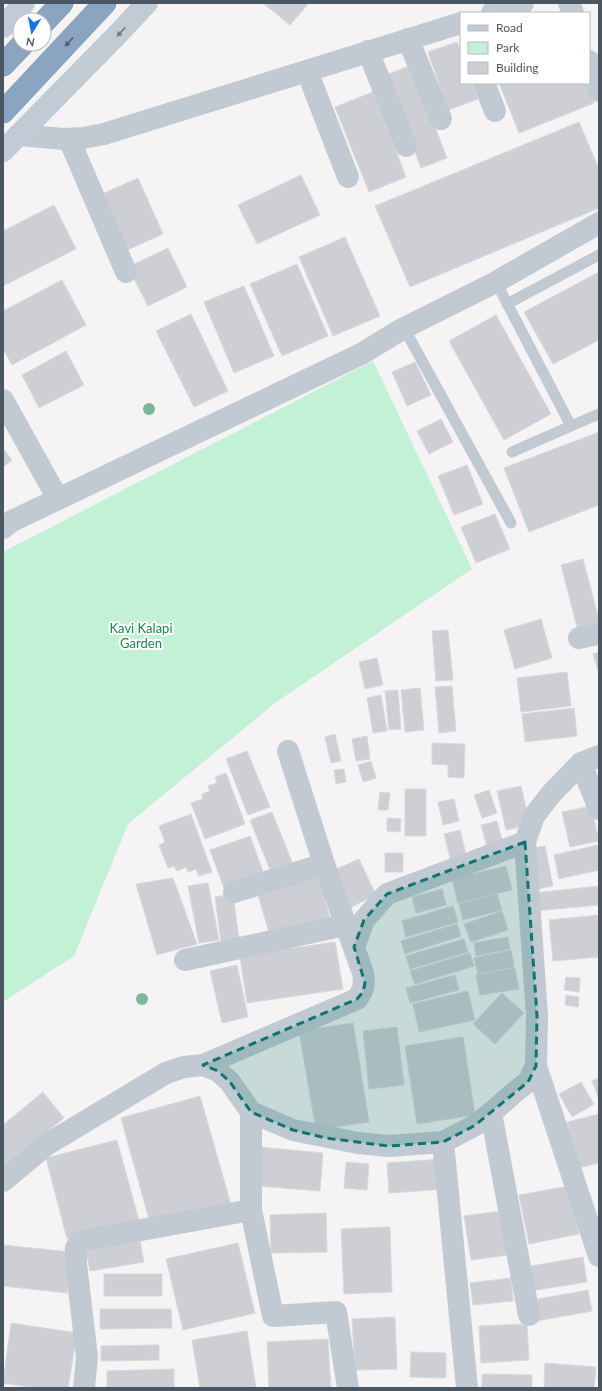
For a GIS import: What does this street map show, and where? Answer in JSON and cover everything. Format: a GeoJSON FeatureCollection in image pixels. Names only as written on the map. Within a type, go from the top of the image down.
{"type":"FeatureCollection","features":[{"type":"Feature","properties":{"kind":"highway"},"geometry":{"type":"LineString","coordinates":[[52,14],[62,3]]}},
{"type":"Feature","properties":{"kind":"highway"},"geometry":{"type":"LineString","coordinates":[[3,112],[105,3]]}},
{"type":"Feature","properties":{"kind":"highway"},"geometry":{"type":"LineString","coordinates":[[3,65],[15,52]]}},
{"type":"Feature","properties":{"kind":"street"},"geometry":{"type":"LineString","coordinates":[[3,27],[24,3]]}},
{"type":"Feature","properties":{"kind":"street"},"geometry":{"type":"LineString","coordinates":[[3,151],[147,3]]}},
{"type":"Feature","properties":{"kind":"street"},"geometry":{"type":"LineString","coordinates":[[495,12],[523,3]]}},
{"type":"Feature","properties":{"kind":"street"},"geometry":{"type":"LineString","coordinates":[[19,135],[69,139],[104,134],[368,51],[460,24]]}},
{"type":"Feature","properties":{"kind":"street"},"geometry":{"type":"LineString","coordinates":[[408,39],[441,119]]}},
{"type":"Feature","properties":{"kind":"street"},"geometry":{"type":"LineString","coordinates":[[368,51],[406,146]]}},
{"type":"Feature","properties":{"kind":"street"},"geometry":{"type":"LineString","coordinates":[[590,64],[599,91]]}},
{"type":"Feature","properties":{"kind":"street"},"geometry":{"type":"LineString","coordinates":[[307,71],[348,177]]}},
{"type":"Feature","properties":{"kind":"street"},"geometry":{"type":"LineString","coordinates":[[484,84],[495,111]]}},
{"type":"Feature","properties":{"kind":"street"},"geometry":{"type":"LineString","coordinates":[[69,139],[126,272]]}},
{"type":"Feature","properties":{"kind":"street"},"geometry":{"type":"LineString","coordinates":[[3,528],[12,521],[361,354],[404,328],[496,282],[599,223]]}},
{"type":"Feature","properties":{"kind":"street"},"geometry":{"type":"LineString","coordinates":[[3,400],[58,499]]}},
{"type":"Feature","properties":{"kind":"street"},"geometry":{"type":"LineString","coordinates":[[3,1181],[46,1145],[166,1073],[184,1067],[202,1065],[357,999],[363,992],[365,983],[363,973],[324,864],[288,751]]}},
{"type":"Feature","properties":{"kind":"street"},"geometry":{"type":"LineString","coordinates":[[590,760],[599,808]]}},
{"type":"Feature","properties":{"kind":"street"},"geometry":{"type":"LineString","coordinates":[[590,760],[551,794],[534,816],[525,842],[537,1016],[536,1066],[599,1256]]}},
{"type":"Feature","properties":{"kind":"street"},"geometry":{"type":"LineString","coordinates":[[354,947],[364,920],[387,894],[525,842]]}},
{"type":"Feature","properties":{"kind":"street"},"geometry":{"type":"LineString","coordinates":[[234,892],[324,864]]}},
{"type":"Feature","properties":{"kind":"street"},"geometry":{"type":"LineString","coordinates":[[185,960],[345,925]]}},
{"type":"Feature","properties":{"kind":"street"},"geometry":{"type":"LineString","coordinates":[[202,1065],[218,1071],[230,1082],[251,1112],[293,1130],[358,1143],[388,1146],[443,1142],[474,1126],[528,1082],[536,1066]]}},
{"type":"Feature","properties":{"kind":"street"},"geometry":{"type":"LineString","coordinates":[[251,1112],[251,1210],[273,1316],[336,1312],[348,1388]]}},
{"type":"Feature","properties":{"kind":"street"},"geometry":{"type":"LineString","coordinates":[[491,1113],[529,1315]]}},
{"type":"Feature","properties":{"kind":"street"},"geometry":{"type":"LineString","coordinates":[[443,1142],[467,1388]]}},
{"type":"Feature","properties":{"kind":"street"},"geometry":{"type":"LineString","coordinates":[[84,1388],[87,1357],[76,1264],[76,1248],[81,1241],[251,1210]]}},
{"type":"Feature","properties":{"kind":"lane"},"geometry":{"type":"LineString","coordinates":[[507,304],[599,255]]}},
{"type":"Feature","properties":{"kind":"lane"},"geometry":{"type":"LineString","coordinates":[[496,282],[572,426]]}},
{"type":"Feature","properties":{"kind":"lane"},"geometry":{"type":"LineString","coordinates":[[404,328],[511,523]]}},
{"type":"Feature","properties":{"kind":"lane"},"geometry":{"type":"LineString","coordinates":[[512,452],[599,414]]}},
{"type":"Feature","properties":{"kind":"highlighted area"},"geometry":{"type":"Polygon","coordinates":[[[525,842],[537,1016],[536,1066],[528,1082],[474,1126],[443,1142],[388,1146],[326,1138],[293,1130],[251,1112],[230,1082],[218,1071],[203,1065],[357,999],[363,992],[365,983],[354,947],[364,920],[387,894],[525,842]]]}},
{"type":"Feature","properties":{"kind":"green space","name":"Kavi Kalapi Garden"},"geometry":{"type":"Polygon","coordinates":[[[373,361],[472,569],[275,703],[128,824],[74,956],[3,1002],[3,552],[373,361]]]}},
{"type":"Feature","properties":{"kind":"building"},"geometry":{"type":"Polygon","coordinates":[[[263,3],[309,3],[290,25],[263,3]]]}},
{"type":"Feature","properties":{"kind":"building"},"geometry":{"type":"Polygon","coordinates":[[[457,42],[460,50],[460,84],[472,84],[478,99],[448,110],[428,52],[457,42]]]}},
{"type":"Feature","properties":{"kind":"building"},"geometry":{"type":"Polygon","coordinates":[[[411,65],[447,158],[421,168],[386,75],[411,65]]]}},
{"type":"Feature","properties":{"kind":"building"},"geometry":{"type":"Polygon","coordinates":[[[499,84],[586,84],[594,103],[519,133],[499,84]]]}},
{"type":"Feature","properties":{"kind":"building"},"geometry":{"type":"Polygon","coordinates":[[[373,92],[406,177],[369,192],[335,107],[373,92]]]}},
{"type":"Feature","properties":{"kind":"building"},"geometry":{"type":"Polygon","coordinates":[[[579,122],[599,169],[599,208],[410,287],[375,206],[579,122]]]}},
{"type":"Feature","properties":{"kind":"building"},"geometry":{"type":"Polygon","coordinates":[[[301,175],[320,215],[257,244],[238,205],[301,175]]]}},
{"type":"Feature","properties":{"kind":"building"},"geometry":{"type":"Polygon","coordinates":[[[138,178],[163,234],[125,251],[100,195],[138,178]]]}},
{"type":"Feature","properties":{"kind":"building"},"geometry":{"type":"Polygon","coordinates":[[[54,205],[76,249],[3,286],[3,231],[54,205]]]}},
{"type":"Feature","properties":{"kind":"building"},"geometry":{"type":"Polygon","coordinates":[[[345,237],[380,316],[333,336],[299,257],[345,237]]]}},
{"type":"Feature","properties":{"kind":"building"},"geometry":{"type":"Polygon","coordinates":[[[168,248],[187,287],[148,306],[128,267],[168,248]]]}},
{"type":"Feature","properties":{"kind":"building"},"geometry":{"type":"Polygon","coordinates":[[[297,264],[328,336],[282,356],[250,284],[297,264]]]}},
{"type":"Feature","properties":{"kind":"building"},"geometry":{"type":"Polygon","coordinates":[[[599,272],[599,340],[553,364],[524,312],[599,272]]]}},
{"type":"Feature","properties":{"kind":"building"},"geometry":{"type":"Polygon","coordinates":[[[62,280],[86,325],[12,365],[3,349],[3,311],[62,280]]]}},
{"type":"Feature","properties":{"kind":"building"},"geometry":{"type":"Polygon","coordinates":[[[244,286],[274,356],[234,373],[204,302],[244,286]]]}},
{"type":"Feature","properties":{"kind":"building"},"geometry":{"type":"Polygon","coordinates":[[[191,314],[228,391],[194,407],[156,331],[191,314]]]}},
{"type":"Feature","properties":{"kind":"building"},"geometry":{"type":"Polygon","coordinates":[[[496,315],[551,414],[504,440],[449,341],[496,315]]]}},
{"type":"Feature","properties":{"kind":"building"},"geometry":{"type":"Polygon","coordinates":[[[66,351],[84,385],[39,408],[22,375],[66,351]]]}},
{"type":"Feature","properties":{"kind":"building"},"geometry":{"type":"Polygon","coordinates":[[[415,362],[431,395],[407,406],[392,372],[415,362]]]}},
{"type":"Feature","properties":{"kind":"building"},"geometry":{"type":"Polygon","coordinates":[[[441,419],[453,442],[429,454],[417,431],[441,419]]]}},
{"type":"Feature","properties":{"kind":"building"},"geometry":{"type":"Polygon","coordinates":[[[599,432],[599,505],[529,532],[504,468],[599,432]]]}},
{"type":"Feature","properties":{"kind":"building"},"geometry":{"type":"Polygon","coordinates":[[[3,448],[12,460],[3,467],[3,448]]]}},
{"type":"Feature","properties":{"kind":"building"},"geometry":{"type":"Polygon","coordinates":[[[467,465],[483,504],[454,515],[438,476],[467,465]]]}},
{"type":"Feature","properties":{"kind":"building"},"geometry":{"type":"Polygon","coordinates":[[[495,514],[510,549],[476,563],[461,527],[495,514]]]}},
{"type":"Feature","properties":{"kind":"building"},"geometry":{"type":"Polygon","coordinates":[[[583,559],[599,620],[599,630],[579,635],[561,565],[583,559]]]}},
{"type":"Feature","properties":{"kind":"building"},"geometry":{"type":"Polygon","coordinates":[[[541,619],[552,658],[515,669],[504,630],[541,619]]]}},
{"type":"Feature","properties":{"kind":"building"},"geometry":{"type":"Polygon","coordinates":[[[448,630],[453,680],[436,681],[432,631],[448,630]]]}},
{"type":"Feature","properties":{"kind":"building"},"geometry":{"type":"Polygon","coordinates":[[[599,652],[599,674],[593,654],[599,652]]]}},
{"type":"Feature","properties":{"kind":"building"},"geometry":{"type":"Polygon","coordinates":[[[377,658],[383,685],[365,689],[359,662],[377,658]]]}},
{"type":"Feature","properties":{"kind":"building"},"geometry":{"type":"Polygon","coordinates":[[[567,672],[571,706],[521,712],[517,678],[567,672]]]}},
{"type":"Feature","properties":{"kind":"building"},"geometry":{"type":"Polygon","coordinates":[[[452,686],[456,731],[439,733],[435,687],[452,686]]]}},
{"type":"Feature","properties":{"kind":"building"},"geometry":{"type":"Polygon","coordinates":[[[420,688],[424,730],[405,732],[401,690],[420,688]]]}},
{"type":"Feature","properties":{"kind":"building"},"geometry":{"type":"Polygon","coordinates":[[[398,690],[401,729],[389,730],[385,691],[398,690]]]}},
{"type":"Feature","properties":{"kind":"building"},"geometry":{"type":"Polygon","coordinates":[[[381,695],[387,731],[373,733],[367,698],[381,695]]]}},
{"type":"Feature","properties":{"kind":"building"},"geometry":{"type":"Polygon","coordinates":[[[574,708],[577,736],[525,742],[522,714],[574,708]]]}},
{"type":"Feature","properties":{"kind":"building"},"geometry":{"type":"Polygon","coordinates":[[[335,734],[341,761],[331,763],[325,737],[335,734]]]}},
{"type":"Feature","properties":{"kind":"building"},"geometry":{"type":"Polygon","coordinates":[[[367,736],[370,759],[356,761],[352,739],[367,736]]]}},
{"type":"Feature","properties":{"kind":"building"},"geometry":{"type":"Polygon","coordinates":[[[432,743],[465,744],[464,778],[448,777],[448,765],[432,764],[432,743]]]}},
{"type":"Feature","properties":{"kind":"building"},"geometry":{"type":"Polygon","coordinates":[[[247,751],[270,807],[248,815],[226,759],[247,751]]]}},
{"type":"Feature","properties":{"kind":"building"},"geometry":{"type":"Polygon","coordinates":[[[371,761],[376,778],[363,782],[358,765],[371,761]]]}},
{"type":"Feature","properties":{"kind":"building"},"geometry":{"type":"Polygon","coordinates":[[[344,769],[346,782],[336,784],[334,770],[344,769]]]}},
{"type":"Feature","properties":{"kind":"building"},"geometry":{"type":"Polygon","coordinates":[[[226,773],[245,824],[205,839],[191,803],[203,799],[202,794],[210,791],[208,786],[217,783],[215,777],[226,773]]]}},
{"type":"Feature","properties":{"kind":"building"},"geometry":{"type":"Polygon","coordinates":[[[521,786],[530,825],[506,830],[497,791],[521,786]]]}},
{"type":"Feature","properties":{"kind":"building"},"geometry":{"type":"Polygon","coordinates":[[[405,789],[426,789],[426,836],[405,836],[405,789]]]}},
{"type":"Feature","properties":{"kind":"building"},"geometry":{"type":"Polygon","coordinates":[[[489,790],[497,813],[482,818],[474,795],[489,790]]]}},
{"type":"Feature","properties":{"kind":"building"},"geometry":{"type":"Polygon","coordinates":[[[380,792],[390,793],[388,810],[378,810],[380,792]]]}},
{"type":"Feature","properties":{"kind":"building"},"geometry":{"type":"Polygon","coordinates":[[[454,799],[459,821],[443,825],[438,802],[454,799]]]}},
{"type":"Feature","properties":{"kind":"building"},"geometry":{"type":"Polygon","coordinates":[[[591,806],[599,841],[570,847],[562,812],[591,806]]]}},
{"type":"Feature","properties":{"kind":"building"},"geometry":{"type":"Polygon","coordinates":[[[272,812],[294,867],[272,875],[250,820],[272,812]]]}},
{"type":"Feature","properties":{"kind":"building"},"geometry":{"type":"Polygon","coordinates":[[[191,814],[212,872],[199,876],[196,869],[188,872],[186,867],[177,871],[174,866],[168,868],[159,845],[165,842],[159,826],[191,814]]]}},
{"type":"Feature","properties":{"kind":"building"},"geometry":{"type":"Polygon","coordinates":[[[387,818],[401,819],[400,832],[387,831],[387,818]]]}},
{"type":"Feature","properties":{"kind":"building"},"geometry":{"type":"Polygon","coordinates":[[[497,821],[504,847],[488,851],[481,825],[497,821]]]}},
{"type":"Feature","properties":{"kind":"building"},"geometry":{"type":"Polygon","coordinates":[[[460,830],[467,858],[451,862],[444,834],[460,830]]]}},
{"type":"Feature","properties":{"kind":"building"},"geometry":{"type":"Polygon","coordinates":[[[250,836],[264,874],[224,888],[210,850],[250,836]]]}},
{"type":"Feature","properties":{"kind":"building"},"geometry":{"type":"Polygon","coordinates":[[[598,845],[599,870],[559,879],[554,855],[598,845]]]}},
{"type":"Feature","properties":{"kind":"building"},"geometry":{"type":"Polygon","coordinates":[[[545,846],[553,886],[537,889],[529,849],[545,846]]]}},
{"type":"Feature","properties":{"kind":"building"},"geometry":{"type":"Polygon","coordinates":[[[385,853],[403,853],[403,872],[385,872],[385,853]]]}},
{"type":"Feature","properties":{"kind":"building"},"geometry":{"type":"Polygon","coordinates":[[[359,859],[376,895],[347,909],[330,872],[359,859]]]}},
{"type":"Feature","properties":{"kind":"building"},"geometry":{"type":"Polygon","coordinates":[[[506,866],[512,890],[458,903],[452,879],[506,866]]]}},
{"type":"Feature","properties":{"kind":"building"},"geometry":{"type":"Polygon","coordinates":[[[317,873],[330,918],[270,936],[257,891],[317,873]]]}},
{"type":"Feature","properties":{"kind":"building"},"geometry":{"type":"Polygon","coordinates":[[[173,878],[197,944],[157,955],[136,884],[173,878]]]}},
{"type":"Feature","properties":{"kind":"building"},"geometry":{"type":"Polygon","coordinates":[[[208,883],[219,940],[199,943],[188,886],[208,883]]]}},
{"type":"Feature","properties":{"kind":"building"},"geometry":{"type":"Polygon","coordinates":[[[599,886],[599,905],[535,911],[534,893],[599,886]]]}},
{"type":"Feature","properties":{"kind":"building"},"geometry":{"type":"Polygon","coordinates":[[[442,889],[446,905],[416,913],[412,897],[442,889]]]}},
{"type":"Feature","properties":{"kind":"building"},"geometry":{"type":"Polygon","coordinates":[[[233,894],[239,939],[221,942],[215,897],[233,894]]]}},
{"type":"Feature","properties":{"kind":"building"},"geometry":{"type":"Polygon","coordinates":[[[497,894],[502,910],[463,920],[459,904],[497,894]]]}},
{"type":"Feature","properties":{"kind":"building"},"geometry":{"type":"Polygon","coordinates":[[[453,906],[458,922],[406,937],[402,921],[453,906]]]}},
{"type":"Feature","properties":{"kind":"building"},"geometry":{"type":"Polygon","coordinates":[[[502,911],[508,930],[471,942],[464,924],[502,911]]]}},
{"type":"Feature","properties":{"kind":"building"},"geometry":{"type":"Polygon","coordinates":[[[599,915],[599,957],[553,961],[549,920],[599,915]]]}},
{"type":"Feature","properties":{"kind":"building"},"geometry":{"type":"Polygon","coordinates":[[[457,924],[461,936],[405,954],[401,941],[457,924]]]}},
{"type":"Feature","properties":{"kind":"building"},"geometry":{"type":"Polygon","coordinates":[[[508,937],[510,949],[476,956],[474,943],[508,937]]]}},
{"type":"Feature","properties":{"kind":"building"},"geometry":{"type":"Polygon","coordinates":[[[464,939],[468,952],[410,969],[406,956],[464,939]]]}},
{"type":"Feature","properties":{"kind":"building"},"geometry":{"type":"Polygon","coordinates":[[[335,942],[343,989],[247,1003],[240,956],[335,942]]]}},
{"type":"Feature","properties":{"kind":"building"},"geometry":{"type":"Polygon","coordinates":[[[511,950],[514,967],[478,974],[474,958],[511,950]]]}},
{"type":"Feature","properties":{"kind":"building"},"geometry":{"type":"Polygon","coordinates":[[[470,953],[474,966],[415,984],[410,971],[470,953]]]}},
{"type":"Feature","properties":{"kind":"building"},"geometry":{"type":"Polygon","coordinates":[[[237,965],[248,1017],[222,1023],[210,971],[237,965]]]}},
{"type":"Feature","properties":{"kind":"building"},"geometry":{"type":"Polygon","coordinates":[[[515,968],[519,989],[480,995],[476,975],[515,968]]]}},
{"type":"Feature","properties":{"kind":"building"},"geometry":{"type":"Polygon","coordinates":[[[455,975],[459,990],[410,1003],[406,988],[455,975]]]}},
{"type":"Feature","properties":{"kind":"building"},"geometry":{"type":"Polygon","coordinates":[[[566,977],[580,978],[579,992],[564,990],[566,977]]]}},
{"type":"Feature","properties":{"kind":"building"},"geometry":{"type":"Polygon","coordinates":[[[468,991],[475,1020],[419,1032],[413,1004],[468,991]]]}},
{"type":"Feature","properties":{"kind":"building"},"geometry":{"type":"Polygon","coordinates":[[[502,993],[524,1013],[495,1044],[473,1024],[502,993]]]}},
{"type":"Feature","properties":{"kind":"building"},"geometry":{"type":"Polygon","coordinates":[[[566,995],[579,997],[578,1007],[565,1005],[566,995]]]}},
{"type":"Feature","properties":{"kind":"building"},"geometry":{"type":"Polygon","coordinates":[[[353,1023],[369,1122],[316,1130],[299,1031],[353,1023]]]}},
{"type":"Feature","properties":{"kind":"building"},"geometry":{"type":"Polygon","coordinates":[[[397,1027],[404,1085],[369,1089],[363,1031],[397,1027]]]}},
{"type":"Feature","properties":{"kind":"building"},"geometry":{"type":"Polygon","coordinates":[[[463,1037],[475,1115],[417,1124],[405,1046],[463,1037]]]}},
{"type":"Feature","properties":{"kind":"building"},"geometry":{"type":"Polygon","coordinates":[[[599,1078],[599,1099],[592,1081],[599,1078]]]}},
{"type":"Feature","properties":{"kind":"building"},"geometry":{"type":"Polygon","coordinates":[[[581,1082],[594,1104],[572,1117],[559,1094],[581,1082]]]}},
{"type":"Feature","properties":{"kind":"building"},"geometry":{"type":"Polygon","coordinates":[[[43,1092],[64,1118],[3,1167],[3,1125],[43,1092]]]}},
{"type":"Feature","properties":{"kind":"building"},"geometry":{"type":"Polygon","coordinates":[[[200,1096],[231,1205],[150,1223],[121,1118],[200,1096]]]}},
{"type":"Feature","properties":{"kind":"building"},"geometry":{"type":"Polygon","coordinates":[[[599,1114],[599,1163],[578,1168],[567,1122],[599,1114]]]}},
{"type":"Feature","properties":{"kind":"building"},"geometry":{"type":"Polygon","coordinates":[[[117,1140],[139,1221],[67,1239],[46,1158],[117,1140]]]}},
{"type":"Feature","properties":{"kind":"building"},"geometry":{"type":"Polygon","coordinates":[[[260,1147],[323,1153],[320,1191],[257,1186],[260,1147]]]}},
{"type":"Feature","properties":{"kind":"building"},"geometry":{"type":"Polygon","coordinates":[[[443,1159],[445,1189],[389,1193],[387,1163],[443,1159]]]}},
{"type":"Feature","properties":{"kind":"building"},"geometry":{"type":"Polygon","coordinates":[[[346,1162],[369,1164],[367,1190],[344,1188],[346,1162]]]}},
{"type":"Feature","properties":{"kind":"building"},"geometry":{"type":"Polygon","coordinates":[[[569,1186],[579,1234],[529,1244],[519,1195],[569,1186]]]}},
{"type":"Feature","properties":{"kind":"building"},"geometry":{"type":"Polygon","coordinates":[[[501,1211],[508,1255],[471,1260],[464,1216],[501,1211]]]}},
{"type":"Feature","properties":{"kind":"building"},"geometry":{"type":"Polygon","coordinates":[[[326,1213],[327,1252],[271,1253],[270,1215],[326,1213]]]}},
{"type":"Feature","properties":{"kind":"building"},"geometry":{"type":"Polygon","coordinates":[[[390,1227],[392,1292],[344,1294],[341,1229],[390,1227]]]}},
{"type":"Feature","properties":{"kind":"building"},"geometry":{"type":"Polygon","coordinates":[[[140,1241],[144,1262],[90,1271],[86,1250],[140,1241]]]}},
{"type":"Feature","properties":{"kind":"building"},"geometry":{"type":"Polygon","coordinates":[[[238,1243],[255,1313],[183,1330],[166,1259],[238,1243]]]}},
{"type":"Feature","properties":{"kind":"building"},"geometry":{"type":"Polygon","coordinates":[[[3,1245],[71,1252],[67,1293],[3,1286],[3,1245]]]}},
{"type":"Feature","properties":{"kind":"building"},"geometry":{"type":"Polygon","coordinates":[[[583,1257],[587,1282],[530,1291],[526,1267],[583,1257]]]}},
{"type":"Feature","properties":{"kind":"building"},"geometry":{"type":"Polygon","coordinates":[[[104,1274],[162,1274],[162,1296],[104,1296],[104,1274]]]}},
{"type":"Feature","properties":{"kind":"building"},"geometry":{"type":"Polygon","coordinates":[[[511,1278],[513,1301],[473,1305],[470,1283],[511,1278]]]}},
{"type":"Feature","properties":{"kind":"building"},"geometry":{"type":"Polygon","coordinates":[[[588,1290],[592,1311],[537,1321],[533,1300],[588,1290]]]}},
{"type":"Feature","properties":{"kind":"building"},"geometry":{"type":"Polygon","coordinates":[[[100,1309],[171,1309],[172,1328],[100,1329],[100,1309]]]}},
{"type":"Feature","properties":{"kind":"building"},"geometry":{"type":"Polygon","coordinates":[[[395,1317],[397,1369],[355,1370],[352,1319],[395,1317]]]}},
{"type":"Feature","properties":{"kind":"building"},"geometry":{"type":"Polygon","coordinates":[[[11,1323],[77,1333],[68,1388],[37,1388],[3,1383],[11,1323]]]}},
{"type":"Feature","properties":{"kind":"building"},"geometry":{"type":"Polygon","coordinates":[[[527,1324],[529,1360],[481,1363],[479,1326],[527,1324]]]}},
{"type":"Feature","properties":{"kind":"building"},"geometry":{"type":"Polygon","coordinates":[[[247,1331],[256,1388],[200,1388],[192,1340],[247,1331]]]}},
{"type":"Feature","properties":{"kind":"building"},"geometry":{"type":"Polygon","coordinates":[[[328,1339],[331,1388],[269,1388],[267,1342],[328,1339]]]}},
{"type":"Feature","properties":{"kind":"building"},"geometry":{"type":"Polygon","coordinates":[[[159,1345],[159,1360],[101,1361],[101,1346],[159,1345]]]}},
{"type":"Feature","properties":{"kind":"building"},"geometry":{"type":"Polygon","coordinates":[[[411,1352],[446,1353],[446,1378],[410,1377],[411,1352]]]}},
{"type":"Feature","properties":{"kind":"building"},"geometry":{"type":"Polygon","coordinates":[[[545,1363],[596,1367],[594,1388],[544,1388],[545,1363]]]}},
{"type":"Feature","properties":{"kind":"building"},"geometry":{"type":"Polygon","coordinates":[[[174,1369],[174,1388],[107,1388],[107,1371],[174,1369]]]}},
{"type":"Feature","properties":{"kind":"building"},"geometry":{"type":"Polygon","coordinates":[[[482,1374],[532,1375],[532,1388],[482,1388],[482,1374]]]}}]}
